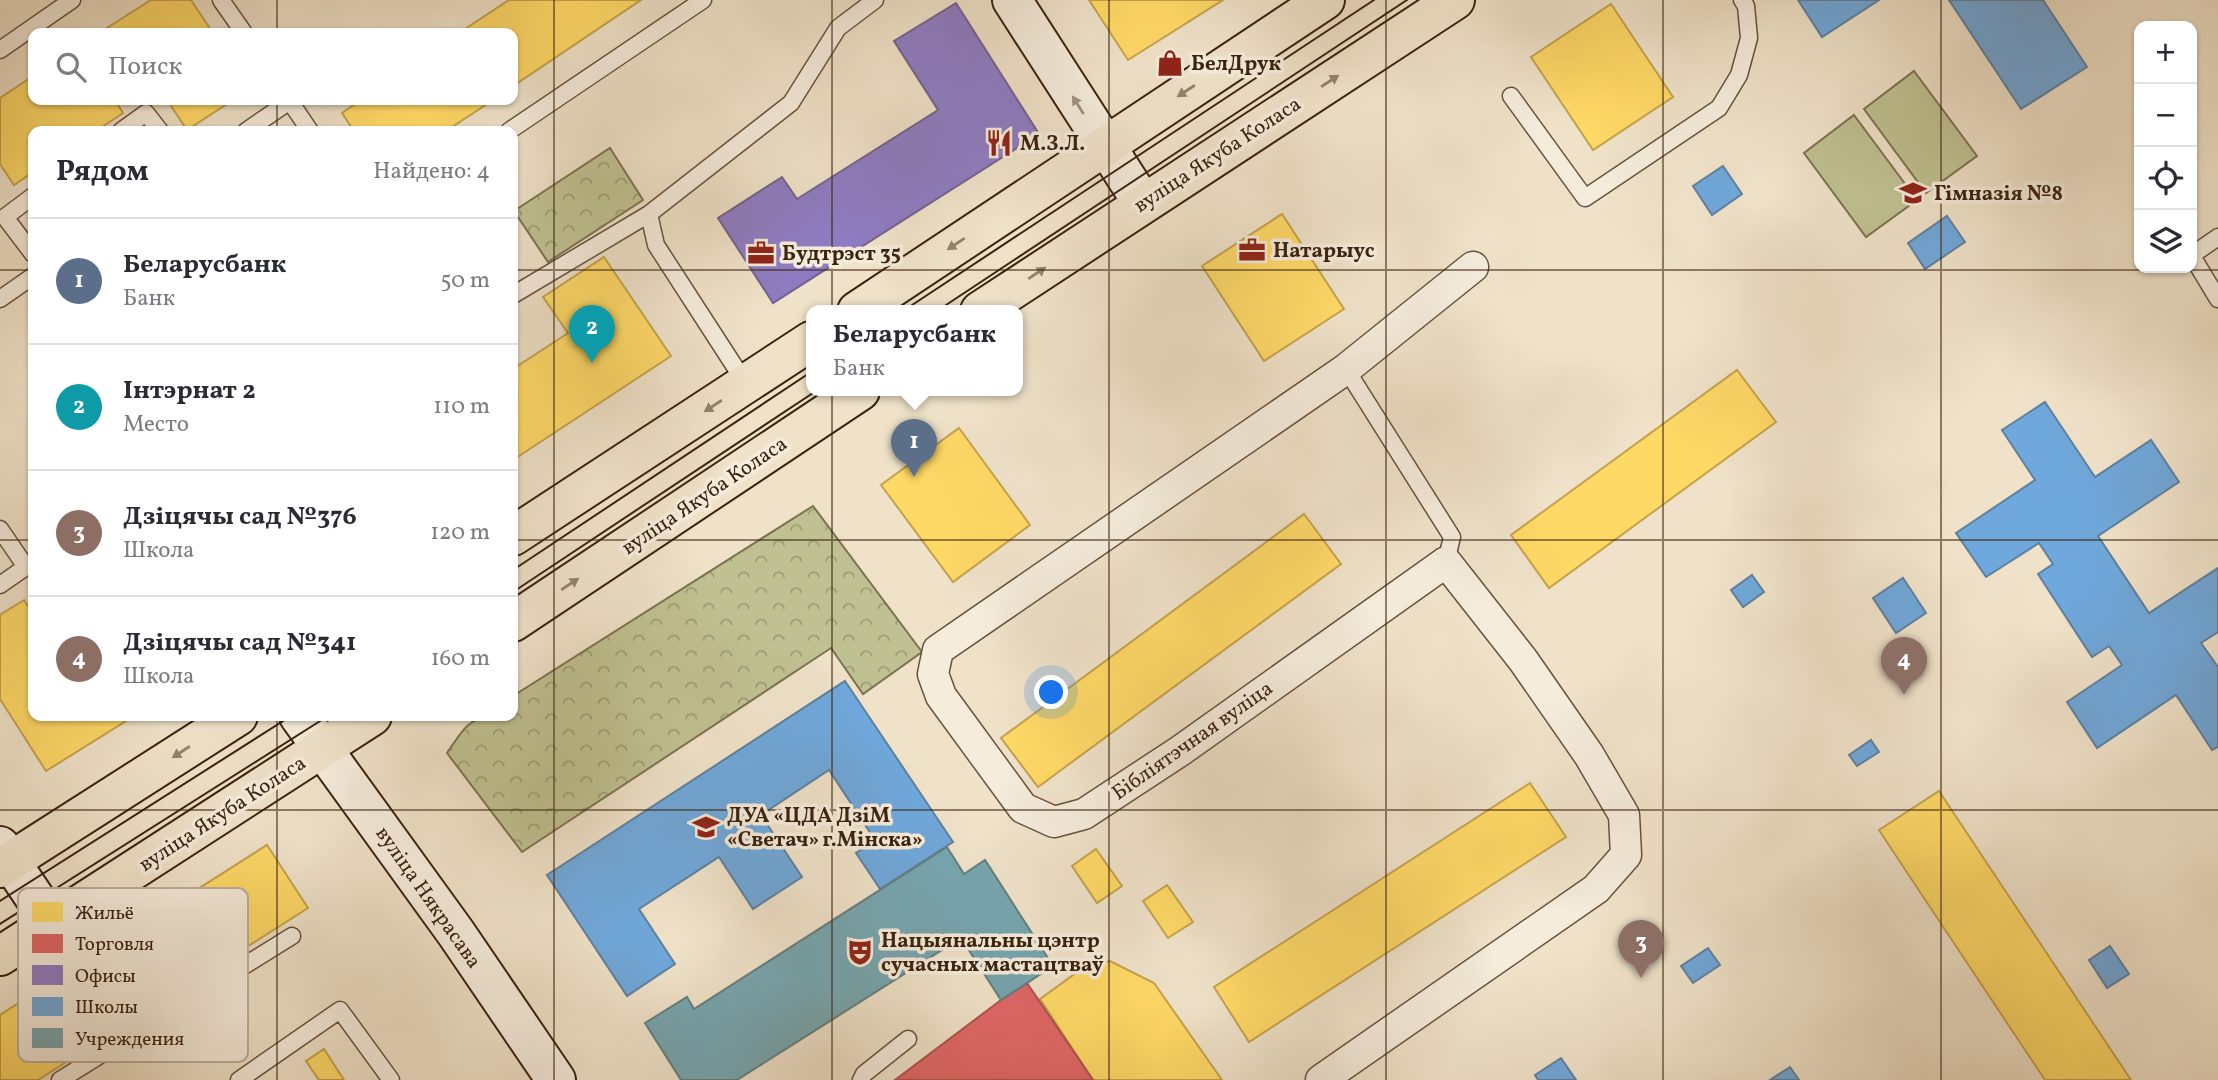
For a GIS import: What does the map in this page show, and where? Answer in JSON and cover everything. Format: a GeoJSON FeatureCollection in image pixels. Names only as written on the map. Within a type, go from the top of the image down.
{"type":"FeatureCollection","features":[{"type":"Feature","properties":{"kind":"main road"},"geometry":{"type":"LineString","coordinates":[[1012,0],[1142,202]]}},
{"type":"Feature","properties":{"kind":"main road"},"geometry":{"type":"LineString","coordinates":[[866,305],[1325,0]]}},
{"type":"Feature","properties":{"kind":"main road","name":"вуліца Якуба Коласа"},"geometry":{"type":"LineString","coordinates":[[989,305],[1142,202],[1455,0]]}},
{"type":"Feature","properties":{"kind":"main road"},"geometry":{"type":"LineString","coordinates":[[518,533],[806,344]]}},
{"type":"Feature","properties":{"kind":"main road","name":"вуліца Якуба Коласа"},"geometry":{"type":"LineString","coordinates":[[518,619],[852,396]]}},
{"type":"Feature","properties":{"kind":"main road"},"geometry":{"type":"LineString","coordinates":[[26,888],[3,858],[230,721]]}},
{"type":"Feature","properties":{"kind":"main road","name":"вуліца Някрасава"},"geometry":{"type":"LineString","coordinates":[[303,721],[456,933],[556,1080]]}},
{"type":"Feature","properties":{"kind":"main road","name":"вуліца Якуба Коласа"},"geometry":{"type":"LineString","coordinates":[[104,888],[365,721]]}},
{"type":"Feature","properties":{"kind":"main road","name":"вуліца Якуба Коласа"},"geometry":{"type":"LineString","coordinates":[[0,956],[18,944]]}},
{"type":"Feature","properties":{"kind":"street","name":"Бібліятэчная вуліца"},"geometry":{"type":"LineString","coordinates":[[1446,562],[1180,751],[1084,814],[1054,822],[1023,807],[941,696],[933,674],[938,650],[1346,369],[1473,267]]}},
{"type":"Feature","properties":{"kind":"street"},"geometry":{"type":"LineString","coordinates":[[1321,1080],[1596,889],[1626,855],[1624,815],[1589,755],[1523,660],[1446,562]]}},
{"type":"Feature","properties":{"kind":"lane"},"geometry":{"type":"LineString","coordinates":[[32,28],[72,0]]}},
{"type":"Feature","properties":{"kind":"lane"},"geometry":{"type":"LineString","coordinates":[[221,0],[241,28]]}},
{"type":"Feature","properties":{"kind":"lane"},"geometry":{"type":"LineString","coordinates":[[516,126],[703,0]]}},
{"type":"Feature","properties":{"kind":"lane"},"geometry":{"type":"LineString","coordinates":[[518,292],[649,214],[790,103],[838,28],[875,0]]}},
{"type":"Feature","properties":{"kind":"lane"},"geometry":{"type":"LineString","coordinates":[[1511,96],[1585,198],[1719,108],[1739,75],[1749,37],[1746,6],[1742,0]]}},
{"type":"Feature","properties":{"kind":"lane"},"geometry":{"type":"LineString","coordinates":[[0,50],[28,31]]}},
{"type":"Feature","properties":{"kind":"lane"},"geometry":{"type":"LineString","coordinates":[[253,126],[284,105]]}},
{"type":"Feature","properties":{"kind":"lane"},"geometry":{"type":"LineString","coordinates":[[293,105],[307,126]]}},
{"type":"Feature","properties":{"kind":"lane"},"geometry":{"type":"LineString","coordinates":[[128,126],[146,113],[156,126]]}},
{"type":"Feature","properties":{"kind":"lane"},"geometry":{"type":"LineString","coordinates":[[28,200],[5,217],[28,247]]}},
{"type":"Feature","properties":{"kind":"lane"},"geometry":{"type":"LineString","coordinates":[[649,214],[656,245],[746,384]]}},
{"type":"Feature","properties":{"kind":"lane"},"geometry":{"type":"LineString","coordinates":[[2197,252],[2218,237]]}},
{"type":"Feature","properties":{"kind":"lane"},"geometry":{"type":"LineString","coordinates":[[2197,264],[2218,299]]}},
{"type":"Feature","properties":{"kind":"lane"},"geometry":{"type":"LineString","coordinates":[[0,299],[28,279]]}},
{"type":"Feature","properties":{"kind":"lane"},"geometry":{"type":"LineString","coordinates":[[1346,369],[1452,537],[1446,562]]}},
{"type":"Feature","properties":{"kind":"lane"},"geometry":{"type":"LineString","coordinates":[[0,528],[28,563]]}},
{"type":"Feature","properties":{"kind":"lane"},"geometry":{"type":"LineString","coordinates":[[0,585],[28,565]]}},
{"type":"Feature","properties":{"kind":"lane"},"geometry":{"type":"LineString","coordinates":[[248,963],[292,936]]}},
{"type":"Feature","properties":{"kind":"lane"},"geometry":{"type":"LineString","coordinates":[[239,1080],[340,1010],[391,1080]]}},
{"type":"Feature","properties":{"kind":"lane"},"geometry":{"type":"LineString","coordinates":[[861,1080],[864,1074],[908,1039]]}},
{"type":"Feature","properties":{"kind":"lane"},"geometry":{"type":"LineString","coordinates":[[60,1080],[89,1062]]}},
{"type":"Feature","properties":{"kind":"green space"},"geometry":{"type":"Polygon","coordinates":[[[1914,71],[1977,156],[1926,193],[1864,109],[1914,71]]]}},
{"type":"Feature","properties":{"kind":"green space"},"geometry":{"type":"Polygon","coordinates":[[[1854,115],[1917,200],[1866,237],[1804,153],[1854,115]]]}},
{"type":"Feature","properties":{"kind":"green space"},"geometry":{"type":"Polygon","coordinates":[[[610,148],[643,200],[548,262],[518,217],[518,208],[610,148]]]}},
{"type":"Feature","properties":{"kind":"green space"},"geometry":{"type":"Polygon","coordinates":[[[813,506],[922,652],[863,694],[831,648],[522,852],[447,753],[461,733],[473,722],[518,721],[518,693],[813,506]]]}},
{"type":"Feature","properties":{"kind":"building: Жильё"},"geometry":{"type":"Polygon","coordinates":[[[151,0],[191,0],[210,28],[107,28],[151,0]]]}},
{"type":"Feature","properties":{"kind":"building: Жильё"},"geometry":{"type":"Polygon","coordinates":[[[509,0],[641,0],[518,83],[518,28],[467,28],[509,0]]]}},
{"type":"Feature","properties":{"kind":"building: Жильё"},"geometry":{"type":"Polygon","coordinates":[[[1089,0],[1223,0],[1128,60],[1089,0]]]}},
{"type":"Feature","properties":{"kind":"building: Жильё"},"geometry":{"type":"Polygon","coordinates":[[[1611,4],[1673,97],[1593,150],[1531,57],[1611,4]]]}},
{"type":"Feature","properties":{"kind":"building: Жильё"},"geometry":{"type":"Polygon","coordinates":[[[28,79],[28,105],[118,105],[123,113],[104,126],[28,126],[28,175],[14,185],[0,164],[0,98],[28,79]]]}},
{"type":"Feature","properties":{"kind":"building: Жильё"},"geometry":{"type":"Polygon","coordinates":[[[170,105],[225,105],[193,126],[184,126],[170,105]]]}},
{"type":"Feature","properties":{"kind":"building: Жильё"},"geometry":{"type":"Polygon","coordinates":[[[354,105],[485,105],[454,126],[351,126],[342,113],[354,105]]]}},
{"type":"Feature","properties":{"kind":"building: Жильё"},"geometry":{"type":"Polygon","coordinates":[[[1282,214],[1344,309],[1264,361],[1202,266],[1282,214]]]}},
{"type":"Feature","properties":{"kind":"building: Жильё"},"geometry":{"type":"Polygon","coordinates":[[[604,257],[671,356],[518,457],[518,366],[568,333],[543,297],[604,257]]]}},
{"type":"Feature","properties":{"kind":"building: Жильё"},"geometry":{"type":"Polygon","coordinates":[[[1737,370],[1776,422],[1549,588],[1511,535],[1737,370]]]}},
{"type":"Feature","properties":{"kind":"building: Жильё"},"geometry":{"type":"Polygon","coordinates":[[[959,428],[1030,525],[953,582],[881,485],[959,428]]]}},
{"type":"Feature","properties":{"kind":"building: Жильё"},"geometry":{"type":"Polygon","coordinates":[[[1304,514],[1341,564],[1038,787],[1001,738],[1304,514]]]}},
{"type":"Feature","properties":{"kind":"building: Жильё"},"geometry":{"type":"Polygon","coordinates":[[[24,600],[28,606],[28,721],[126,721],[46,771],[0,699],[0,615],[24,600]]]}},
{"type":"Feature","properties":{"kind":"building: Жильё"},"geometry":{"type":"Polygon","coordinates":[[[1530,783],[1566,837],[1249,1042],[1214,987],[1530,783]]]}},
{"type":"Feature","properties":{"kind":"building: Жильё"},"geometry":{"type":"Polygon","coordinates":[[[1939,791],[2131,1080],[2045,1080],[1908,874],[1879,830],[1939,791]]]}},
{"type":"Feature","properties":{"kind":"building: Жильё"},"geometry":{"type":"Polygon","coordinates":[[[267,845],[308,908],[248,946],[248,888],[199,888],[267,845]]]}},
{"type":"Feature","properties":{"kind":"building: Жильё"},"geometry":{"type":"Polygon","coordinates":[[[1096,849],[1122,886],[1097,903],[1072,866],[1096,849]]]}},
{"type":"Feature","properties":{"kind":"building: Жильё"},"geometry":{"type":"Polygon","coordinates":[[[1167,885],[1193,922],[1168,938],[1143,901],[1167,885]]]}},
{"type":"Feature","properties":{"kind":"building: Жильё"},"geometry":{"type":"Polygon","coordinates":[[[1110,961],[1154,983],[1222,1080],[1093,1080],[1040,999],[1083,968],[1110,961]]]}},
{"type":"Feature","properties":{"kind":"building: Жильё"},"geometry":{"type":"Polygon","coordinates":[[[18,1004],[18,1062],[66,1062],[38,1080],[0,1080],[0,1015],[18,1004]]]}},
{"type":"Feature","properties":{"kind":"building: Жильё"},"geometry":{"type":"Polygon","coordinates":[[[324,1049],[344,1080],[319,1080],[306,1061],[324,1049]]]}},
{"type":"Feature","properties":{"kind":"building: Торговля"},"geometry":{"type":"Polygon","coordinates":[[[1027,983],[1093,1080],[895,1080],[1001,1000],[1027,983]]]}},
{"type":"Feature","properties":{"kind":"building: Офисы"},"geometry":{"type":"Polygon","coordinates":[[[956,3],[1039,134],[773,303],[718,218],[782,177],[797,199],[938,110],[894,41],[956,3]]]}},
{"type":"Feature","properties":{"kind":"building: Школы"},"geometry":{"type":"Polygon","coordinates":[[[1798,0],[1879,0],[1822,37],[1798,0]]]}},
{"type":"Feature","properties":{"kind":"building: Школы"},"geometry":{"type":"Polygon","coordinates":[[[1949,0],[2043,0],[2087,67],[2021,109],[1949,0]]]}},
{"type":"Feature","properties":{"kind":"building: Школы"},"geometry":{"type":"Polygon","coordinates":[[[1723,166],[1742,194],[1712,215],[1693,186],[1723,166]]]}},
{"type":"Feature","properties":{"kind":"building: Школы"},"geometry":{"type":"Polygon","coordinates":[[[1947,216],[1965,242],[1925,269],[1908,243],[1947,216]]]}},
{"type":"Feature","properties":{"kind":"building: Школы"},"geometry":{"type":"Polygon","coordinates":[[[2045,402],[2095,477],[2151,440],[2179,482],[2098,536],[2149,613],[2218,568],[2218,632],[2201,643],[2218,667],[2218,747],[2212,750],[2176,695],[2097,748],[2067,702],[2122,665],[2109,646],[2092,657],[2038,574],[2053,564],[2039,543],[1986,577],[1956,533],[2035,480],[2002,430],[2045,402]]]}},
{"type":"Feature","properties":{"kind":"building: Школы"},"geometry":{"type":"Polygon","coordinates":[[[1752,575],[1764,592],[1743,607],[1731,590],[1752,575]]]}},
{"type":"Feature","properties":{"kind":"building: Школы"},"geometry":{"type":"Polygon","coordinates":[[[1903,578],[1926,613],[1896,633],[1873,598],[1903,578]]]}},
{"type":"Feature","properties":{"kind":"building: Школы"},"geometry":{"type":"Polygon","coordinates":[[[845,681],[953,842],[880,889],[856,853],[875,840],[829,770],[761,815],[802,877],[753,909],[719,857],[639,909],[675,964],[627,996],[547,875],[845,681]]]}},
{"type":"Feature","properties":{"kind":"building: Школы"},"geometry":{"type":"Polygon","coordinates":[[[1871,740],[1879,752],[1857,766],[1849,755],[1871,740]]]}},
{"type":"Feature","properties":{"kind":"building: Школы"},"geometry":{"type":"Polygon","coordinates":[[[2110,946],[2129,974],[2107,988],[2089,960],[2110,946]]]}},
{"type":"Feature","properties":{"kind":"building: Школы"},"geometry":{"type":"Polygon","coordinates":[[[1708,948],[1720,965],[1693,983],[1681,966],[1708,948]]]}},
{"type":"Feature","properties":{"kind":"building: Школы"},"geometry":{"type":"Polygon","coordinates":[[[1561,1058],[1576,1080],[1538,1080],[1535,1075],[1561,1058]]]}},
{"type":"Feature","properties":{"kind":"building: Школы"},"geometry":{"type":"Polygon","coordinates":[[[1790,1067],[1799,1080],[1770,1080],[1790,1067]]]}},
{"type":"Feature","properties":{"kind":"building: Учреждения","name":"Нацыянальны цэнтр сучасных мастацтваў"},"geometry":{"type":"Polygon","coordinates":[[[947,847],[964,874],[985,860],[1053,966],[1001,1000],[961,938],[737,1080],[681,1080],[645,1023],[687,997],[694,1009],[947,847]]]}},
{"type":"Feature","properties":{"kind":"tram line"},"geometry":{"type":"LineString","coordinates":[[912,305],[1374,0]]}},
{"type":"Feature","properties":{"kind":"tram line"},"geometry":{"type":"LineString","coordinates":[[946,305],[1407,0]]}},
{"type":"Feature","properties":{"kind":"tram line"},"geometry":{"type":"LineString","coordinates":[[518,567],[806,375]]}},
{"type":"Feature","properties":{"kind":"tram line"},"geometry":{"type":"LineString","coordinates":[[518,589],[808,396]]}},
{"type":"Feature","properties":{"kind":"tram line"},"geometry":{"type":"LineString","coordinates":[[20,888],[283,721]]}},
{"type":"Feature","properties":{"kind":"tram line"},"geometry":{"type":"LineString","coordinates":[[57,888],[320,721]]}},
{"type":"Feature","properties":{"kind":"tram line"},"geometry":{"type":"LineString","coordinates":[[0,901],[18,890]]}},
{"type":"Feature","properties":{"kind":"tram line"},"geometry":{"type":"LineString","coordinates":[[0,924],[18,913]]}},
{"type":"Feature","properties":{"kind":"place","name":"БелДрук"},"geometry":{"type":"Point","coordinates":[1170,63]}},
{"type":"Feature","properties":{"kind":"place","name":"М.З.Л."},"geometry":{"type":"Point","coordinates":[999,143]}},
{"type":"Feature","properties":{"kind":"place","name":"Гімназія №8"},"geometry":{"type":"Point","coordinates":[1913,193]}},
{"type":"Feature","properties":{"kind":"place","name":"Натарыус"},"geometry":{"type":"Point","coordinates":[1252,250]}},
{"type":"Feature","properties":{"kind":"place","name":"Будтрэст 35"},"geometry":{"type":"Point","coordinates":[761,253]}},
{"type":"Feature","properties":{"kind":"place","name":"Інтэрнат 2"},"geometry":{"type":"Point","coordinates":[592,363]}},
{"type":"Feature","properties":{"kind":"place","name":"Беларусбанк"},"geometry":{"type":"Point","coordinates":[914,477]}},
{"type":"Feature","properties":{"kind":"place","name":"Дзіцячы сад №341"},"geometry":{"type":"Point","coordinates":[1904,695]}},
{"type":"Feature","properties":{"kind":"place","name":"ДУА «ЦДА ДзіМ «Светач» г.Мінска»"},"geometry":{"type":"Point","coordinates":[706,827]}},
{"type":"Feature","properties":{"kind":"place","name":"Нацыянальны цэнтр сучасных мастацтваў"},"geometry":{"type":"Point","coordinates":[860,952]}},
{"type":"Feature","properties":{"kind":"place","name":"Дзіцячы сад №376"},"geometry":{"type":"Point","coordinates":[1641,978]}}]}
